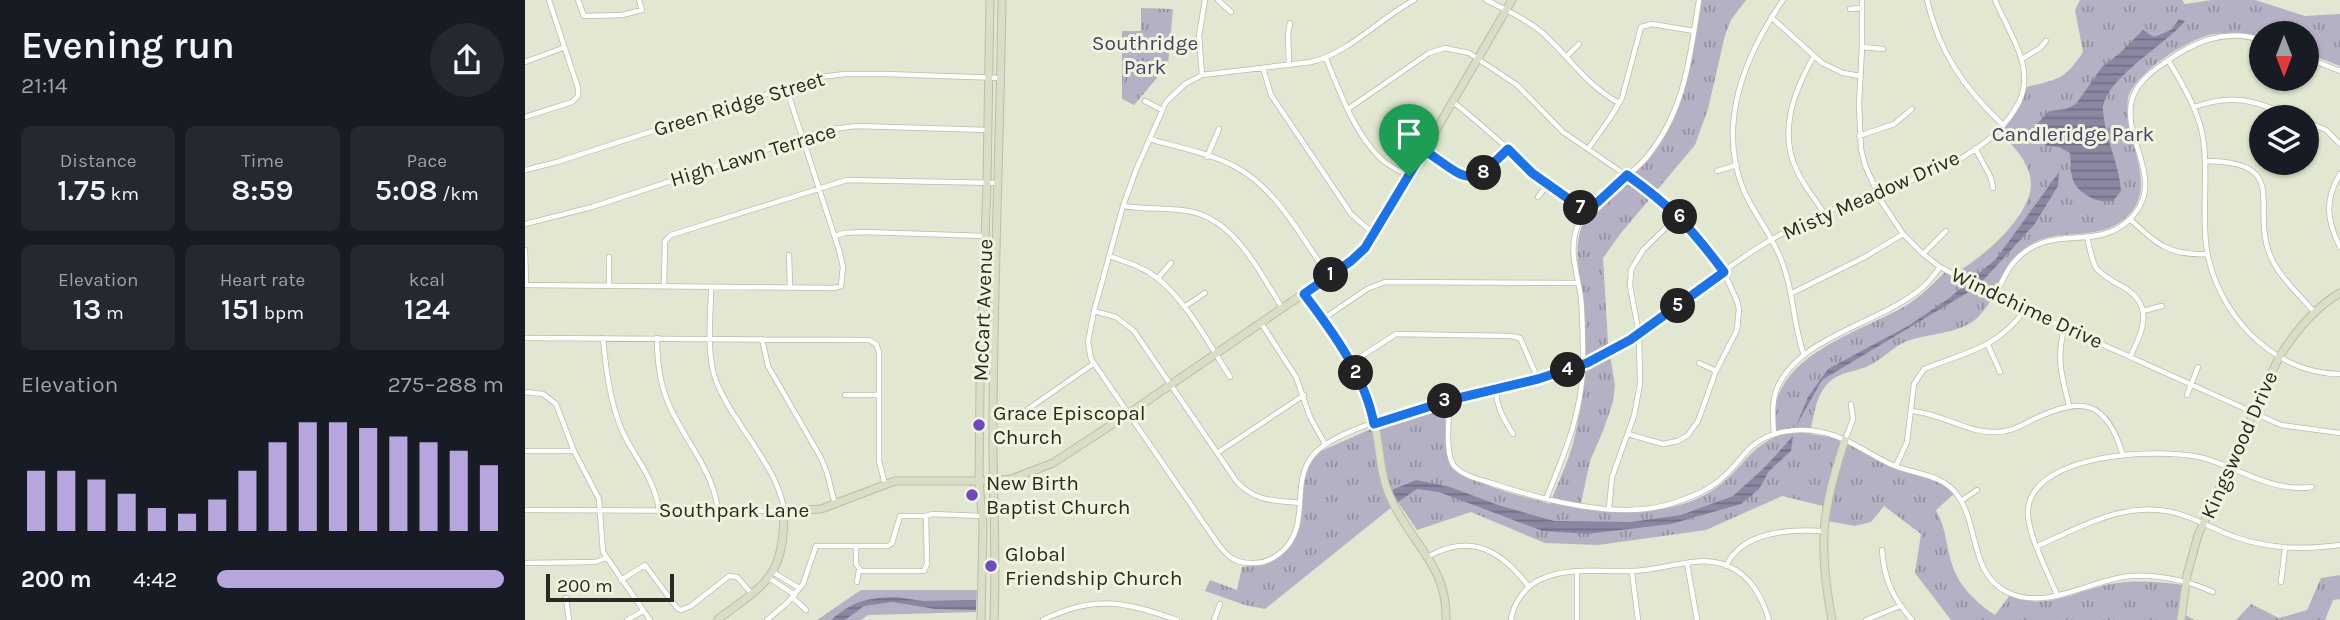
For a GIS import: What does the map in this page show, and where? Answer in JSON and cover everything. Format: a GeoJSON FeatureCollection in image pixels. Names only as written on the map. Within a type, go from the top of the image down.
{"type":"FeatureCollection","features":[{"type":"Feature","properties":{"kind":"street"},"geometry":{"type":"LineString","coordinates":[[525,117],[572,102],[578,96],[578,88],[549,0]]}},
{"type":"Feature","properties":{"kind":"street"},"geometry":{"type":"LineString","coordinates":[[579,0],[584,16],[622,15],[642,10],[639,0]]}},
{"type":"Feature","properties":{"kind":"street","name":"McCart Avenue"},"geometry":{"type":"LineString","coordinates":[[981,620],[983,547],[979,481],[980,387],[990,0]]}},
{"type":"Feature","properties":{"kind":"street","name":"McCart Avenue"},"geometry":{"type":"LineString","coordinates":[[994,620],[996,548],[992,481],[1002,13],[997,8],[1000,0]]}},
{"type":"Feature","properties":{"kind":"street"},"geometry":{"type":"LineString","coordinates":[[1202,75],[1199,36],[1205,0]]}},
{"type":"Feature","properties":{"kind":"street"},"geometry":{"type":"LineString","coordinates":[[1218,0],[1231,12]]}},
{"type":"Feature","properties":{"kind":"street"},"geometry":{"type":"LineString","coordinates":[[1261,323],[1291,368],[1304,395],[1310,417],[1325,444],[1308,462],[1303,475],[1297,531],[1281,552],[1259,563],[1245,563],[1231,559],[1218,544],[1093,363],[1088,342],[1123,206],[1162,110],[1177,90],[1192,79],[1202,75],[1326,58],[1414,0]]}},
{"type":"Feature","properties":{"kind":"street"},"geometry":{"type":"LineString","coordinates":[[1486,0],[1539,30],[1595,87],[1619,103]]}},
{"type":"Feature","properties":{"kind":"street","name":"Southpark Lane"},"geometry":{"type":"LineString","coordinates":[[525,510],[821,509],[885,484],[913,480],[992,481],[1022,476],[1053,463],[1358,255],[1375,235],[1512,0]]}},
{"type":"Feature","properties":{"kind":"street"},"geometry":{"type":"LineString","coordinates":[[1546,499],[1574,424],[1583,365],[1580,297],[1573,255],[1574,238],[1580,221],[1587,212],[1644,160],[1673,116],[1683,88],[1699,0]]}},
{"type":"Feature","properties":{"kind":"street"},"geometry":{"type":"LineString","coordinates":[[1783,0],[1749,58],[1735,104],[1734,133],[1737,165],[1745,192],[1773,239],[1792,293],[1798,338],[1804,355]]}},
{"type":"Feature","properties":{"kind":"street","name":"Windchime Drive"},"geometry":{"type":"LineString","coordinates":[[1862,0],[1859,136],[1865,165],[1881,201],[1903,234],[1923,254],[1940,267],[1995,296],[2288,427],[2340,433]]}},
{"type":"Feature","properties":{"kind":"street"},"geometry":{"type":"LineString","coordinates":[[1927,0],[1934,25],[1953,67],[1976,99],[2002,124]]}},
{"type":"Feature","properties":{"kind":"street","name":"Misty Meadow Drive"},"geometry":{"type":"LineString","coordinates":[[1325,444],[1374,424],[1450,400],[1583,365],[1639,334],[1773,239],[1823,213],[1937,172],[1975,148],[2002,124],[2019,103],[2023,91],[2025,72],[2022,59],[1995,0]]}},
{"type":"Feature","properties":{"kind":"street"},"geometry":{"type":"LineString","coordinates":[[1850,9],[1863,8]]}},
{"type":"Feature","properties":{"kind":"street"},"geometry":{"type":"LineString","coordinates":[[1771,17],[1832,69],[1860,76]]}},
{"type":"Feature","properties":{"kind":"street"},"geometry":{"type":"LineString","coordinates":[[1289,65],[1290,23]]}},
{"type":"Feature","properties":{"kind":"street"},"geometry":{"type":"LineString","coordinates":[[1588,149],[1619,103],[1641,27],[1651,24],[1694,31]]}},
{"type":"Feature","properties":{"kind":"street"},"geometry":{"type":"LineString","coordinates":[[1995,296],[2013,264],[2028,250],[2056,238],[2109,233],[2130,219],[2142,200],[2145,189],[2145,176],[2130,113],[2133,97],[2145,78],[2186,47],[2217,36],[2249,37]]}},
{"type":"Feature","properties":{"kind":"street"},"geometry":{"type":"LineString","coordinates":[[2022,59],[2046,41]]}},
{"type":"Feature","properties":{"kind":"street"},"geometry":{"type":"LineString","coordinates":[[1566,58],[1579,44]]}},
{"type":"Feature","properties":{"kind":"street"},"geometry":{"type":"LineString","coordinates":[[1863,47],[1883,49]]}},
{"type":"Feature","properties":{"kind":"street"},"geometry":{"type":"LineString","coordinates":[[525,62],[563,48]]}},
{"type":"Feature","properties":{"kind":"street"},"geometry":{"type":"LineString","coordinates":[[1348,109],[1429,53],[1454,48],[1478,58],[1517,85],[1552,122],[1655,195],[1699,239],[1724,272],[1737,301],[1737,330],[1716,371],[1697,421],[1688,435],[1678,441],[1663,444],[1629,435]]}},
{"type":"Feature","properties":{"kind":"street"},"geometry":{"type":"LineString","coordinates":[[1814,56],[1793,100],[1789,142],[1797,171],[1823,213]]}},
{"type":"Feature","properties":{"kind":"street"},"geometry":{"type":"LineString","coordinates":[[1326,58],[1348,109],[1379,156],[1409,176]]}},
{"type":"Feature","properties":{"kind":"street"},"geometry":{"type":"LineString","coordinates":[[2168,60],[2194,107],[2202,133],[2206,161],[2205,225],[2208,254],[2218,286],[2231,309],[2256,338],[2279,357],[2305,369],[2340,374]]}},
{"type":"Feature","properties":{"kind":"street"},"geometry":{"type":"LineString","coordinates":[[2319,63],[2340,71]]}},
{"type":"Feature","properties":{"kind":"street"},"geometry":{"type":"LineString","coordinates":[[1263,68],[1271,95],[1351,214],[1375,235]]}},
{"type":"Feature","properties":{"kind":"street","name":"Green Ridge Street"},"geometry":{"type":"LineString","coordinates":[[525,170],[820,77],[845,74],[1000,78]]}},
{"type":"Feature","properties":{"kind":"street"},"geometry":{"type":"LineString","coordinates":[[525,250],[525,285],[839,287],[843,278],[843,267],[835,236],[786,87]]}},
{"type":"Feature","properties":{"kind":"street"},"geometry":{"type":"LineString","coordinates":[[2194,107],[2210,101],[2232,98],[2263,105]]}},
{"type":"Feature","properties":{"kind":"street"},"geometry":{"type":"LineString","coordinates":[[1145,101],[1162,110]]}},
{"type":"Feature","properties":{"kind":"street"},"geometry":{"type":"LineString","coordinates":[[1453,102],[1488,129],[1548,184],[1587,212]]}},
{"type":"Feature","properties":{"kind":"street"},"geometry":{"type":"LineString","coordinates":[[1859,136],[1894,124],[1912,110]]}},
{"type":"Feature","properties":{"kind":"street","name":"High Lawn Terrace"},"geometry":{"type":"LineString","coordinates":[[525,224],[592,206],[826,130],[856,126],[988,130]]}},
{"type":"Feature","properties":{"kind":"street"},"geometry":{"type":"LineString","coordinates":[[2319,127],[2326,130],[2340,144]]}},
{"type":"Feature","properties":{"kind":"street"},"geometry":{"type":"LineString","coordinates":[[1207,157],[1219,129]]}},
{"type":"Feature","properties":{"kind":"street"},"geometry":{"type":"LineString","coordinates":[[1149,139],[1235,167],[1260,185],[1287,216],[1329,276]]}},
{"type":"Feature","properties":{"kind":"street"},"geometry":{"type":"LineString","coordinates":[[1975,148],[1991,178],[1993,188]]}},
{"type":"Feature","properties":{"kind":"street"},"geometry":{"type":"LineString","coordinates":[[1424,150],[1462,174],[1473,177],[1482,174],[1508,149]]}},
{"type":"Feature","properties":{"kind":"street"},"geometry":{"type":"LineString","coordinates":[[2206,161],[2235,162],[2258,177],[2263,186],[2266,237],[2271,257],[2285,279],[2314,312]]}},
{"type":"Feature","properties":{"kind":"street"},"geometry":{"type":"LineString","coordinates":[[1717,171],[1737,165]]}},
{"type":"Feature","properties":{"kind":"street"},"geometry":{"type":"LineString","coordinates":[[2340,174],[2330,191],[2328,210],[2340,247]]}},
{"type":"Feature","properties":{"kind":"street"},"geometry":{"type":"LineString","coordinates":[[664,286],[665,241],[671,235],[819,187],[860,179],[999,183]]}},
{"type":"Feature","properties":{"kind":"street"},"geometry":{"type":"LineString","coordinates":[[1538,197],[1548,184]]}},
{"type":"Feature","properties":{"kind":"street"},"geometry":{"type":"LineString","coordinates":[[1123,206],[1191,212],[1216,222],[1232,236],[1249,258],[1282,308]]}},
{"type":"Feature","properties":{"kind":"street"},"geometry":{"type":"LineString","coordinates":[[1609,508],[1612,477],[1629,435],[1640,384],[1639,334],[1630,286],[1631,270],[1643,250],[1678,216]]}},
{"type":"Feature","properties":{"kind":"street"},"geometry":{"type":"LineString","coordinates":[[2130,219],[2162,247],[2177,253],[2208,254]]}},
{"type":"Feature","properties":{"kind":"street"},"geometry":{"type":"LineString","coordinates":[[1923,254],[1946,231]]}},
{"type":"Feature","properties":{"kind":"street"},"geometry":{"type":"LineString","coordinates":[[835,236],[864,232],[985,236]]}},
{"type":"Feature","properties":{"kind":"street"},"geometry":{"type":"LineString","coordinates":[[1792,293],[1863,258],[1903,234]]}},
{"type":"Feature","properties":{"kind":"street"},"geometry":{"type":"LineString","coordinates":[[2087,237],[2097,269],[2129,291],[2140,303],[2143,311],[2142,331],[2130,357]]}},
{"type":"Feature","properties":{"kind":"street"},"geometry":{"type":"LineString","coordinates":[[789,255],[790,287]]}},
{"type":"Feature","properties":{"kind":"street"},"geometry":{"type":"LineString","coordinates":[[1109,256],[1142,268],[1158,278],[1184,307],[1230,377]]}},
{"type":"Feature","properties":{"kind":"street"},"geometry":{"type":"LineString","coordinates":[[609,257],[609,285]]}},
{"type":"Feature","properties":{"kind":"street"},"geometry":{"type":"LineString","coordinates":[[1158,278],[1171,263]]}},
{"type":"Feature","properties":{"kind":"street"},"geometry":{"type":"LineString","coordinates":[[1774,434],[1772,409],[1778,386],[1804,355],[1899,304],[1921,289],[1940,267]]}},
{"type":"Feature","properties":{"kind":"street"},"geometry":{"type":"LineString","coordinates":[[1323,319],[1367,289],[1385,282],[1578,283]]}},
{"type":"Feature","properties":{"kind":"street"},"geometry":{"type":"LineString","coordinates":[[711,287],[711,357],[716,379],[779,487],[784,511],[781,551],[771,575],[752,594],[719,619]]}},
{"type":"Feature","properties":{"kind":"street"},"geometry":{"type":"LineString","coordinates":[[1184,307],[1205,293]]}},
{"type":"Feature","properties":{"kind":"street","name":"Kingswood Drive"},"geometry":{"type":"LineString","coordinates":[[2181,620],[2185,583],[2203,523],[2279,357],[2292,335],[2314,312],[2340,293]]}},
{"type":"Feature","properties":{"kind":"street"},"geometry":{"type":"LineString","coordinates":[[1304,294],[1351,363],[1372,412],[1385,485],[1392,502],[1429,556],[1440,580],[1446,620]]}},
{"type":"Feature","properties":{"kind":"street"},"geometry":{"type":"LineString","coordinates":[[2143,311],[2162,306]]}},
{"type":"Feature","properties":{"kind":"street"},"geometry":{"type":"LineString","coordinates":[[1896,466],[1906,442],[1914,384],[1924,369],[1988,345],[2013,327],[2026,308]]}},
{"type":"Feature","properties":{"kind":"street"},"geometry":{"type":"LineString","coordinates":[[1094,311],[1116,317],[1134,331],[1237,482],[1251,495],[1300,503]]}},
{"type":"Feature","properties":{"kind":"street"},"geometry":{"type":"LineString","coordinates":[[2065,326],[2059,349],[2059,363],[2069,405]]}},
{"type":"Feature","properties":{"kind":"street"},"geometry":{"type":"LineString","coordinates":[[1351,363],[1396,334],[1511,336],[1520,338],[1538,379]]}},
{"type":"Feature","properties":{"kind":"street"},"geometry":{"type":"LineString","coordinates":[[525,338],[864,339],[876,344],[879,352],[879,461],[885,484]]}},
{"type":"Feature","properties":{"kind":"street"},"geometry":{"type":"LineString","coordinates":[[603,338],[606,375],[619,422],[653,485],[659,510]]}},
{"type":"Feature","properties":{"kind":"street"},"geometry":{"type":"LineString","coordinates":[[657,338],[658,362],[665,395],[712,484],[718,511]]}},
{"type":"Feature","properties":{"kind":"street"},"geometry":{"type":"LineString","coordinates":[[762,339],[768,366],[814,443],[835,505]]}},
{"type":"Feature","properties":{"kind":"street"},"geometry":{"type":"LineString","coordinates":[[1988,345],[2000,372]]}},
{"type":"Feature","properties":{"kind":"street"},"geometry":{"type":"LineString","coordinates":[[1028,409],[1093,363]]}},
{"type":"Feature","properties":{"kind":"street"},"geometry":{"type":"LineString","coordinates":[[1699,363],[1716,371]]}},
{"type":"Feature","properties":{"kind":"street"},"geometry":{"type":"LineString","coordinates":[[2186,395],[2198,367]]}},
{"type":"Feature","properties":{"kind":"street"},"geometry":{"type":"LineString","coordinates":[[980,387],[993,388]]}},
{"type":"Feature","properties":{"kind":"street"},"geometry":{"type":"LineString","coordinates":[[1496,388],[1496,399],[1513,434]]}},
{"type":"Feature","properties":{"kind":"street"},"geometry":{"type":"LineString","coordinates":[[525,392],[543,394],[553,400],[561,414],[574,451],[597,494],[602,547],[606,558],[650,620]]}},
{"type":"Feature","properties":{"kind":"street"},"geometry":{"type":"LineString","coordinates":[[845,395],[878,395]]}},
{"type":"Feature","properties":{"kind":"street"},"geometry":{"type":"LineString","coordinates":[[1217,453],[1304,395]]}},
{"type":"Feature","properties":{"kind":"street"},"geometry":{"type":"LineString","coordinates":[[1450,400],[1448,439],[1450,456],[1455,467],[1471,476],[1546,499],[1609,508],[1657,508],[1700,492],[1722,478],[1757,442],[1774,434],[1810,431],[1845,440],[1896,466],[1940,480],[1955,491],[1961,501],[1981,564],[1997,586],[2006,592],[2024,598],[2057,595],[2101,581],[2130,576],[2160,578],[2213,592]]}},
{"type":"Feature","properties":{"kind":"street"},"geometry":{"type":"LineString","coordinates":[[1832,620],[1824,575],[1823,531],[1829,492],[1853,419],[1851,404]]}},
{"type":"Feature","properties":{"kind":"street"},"geometry":{"type":"LineString","coordinates":[[1911,411],[1997,433],[2069,405],[2094,409],[2106,419],[2117,436],[2123,455]]}},
{"type":"Feature","properties":{"kind":"street"},"geometry":{"type":"LineString","coordinates":[[525,451],[574,451]]}},
{"type":"Feature","properties":{"kind":"street"},"geometry":{"type":"LineString","coordinates":[[2057,595],[2028,516],[2031,498],[2038,485],[2067,468],[2123,455],[2183,454],[2212,461],[2266,482],[2312,487]]}},
{"type":"Feature","properties":{"kind":"street"},"geometry":{"type":"LineString","coordinates":[[1961,501],[1977,490]]}},
{"type":"Feature","properties":{"kind":"street"},"geometry":{"type":"LineString","coordinates":[[2038,546],[2112,515],[2139,509],[2172,511],[2251,542],[2285,548],[2340,545]]}},
{"type":"Feature","properties":{"kind":"street"},"geometry":{"type":"LineString","coordinates":[[767,620],[799,588],[815,546],[890,545],[900,516],[982,516]]}},
{"type":"Feature","properties":{"kind":"street"},"geometry":{"type":"LineString","coordinates":[[859,570],[923,571],[927,564],[926,516]]}},
{"type":"Feature","properties":{"kind":"street"},"geometry":{"type":"LineString","coordinates":[[1726,566],[1736,550],[1753,540],[1789,531],[1823,531]]}},
{"type":"Feature","properties":{"kind":"street"},"geometry":{"type":"LineString","coordinates":[[1429,556],[1449,547],[1462,545],[1491,551],[1507,562],[1529,587]]}},
{"type":"Feature","properties":{"kind":"street"},"geometry":{"type":"LineString","coordinates":[[856,546],[856,564],[859,570],[857,582]]}},
{"type":"Feature","properties":{"kind":"street"},"geometry":{"type":"LineString","coordinates":[[983,547],[996,548]]}},
{"type":"Feature","properties":{"kind":"street"},"geometry":{"type":"LineString","coordinates":[[2281,582],[2285,548]]}},
{"type":"Feature","properties":{"kind":"street"},"geometry":{"type":"LineString","coordinates":[[1882,550],[1887,583],[1900,606],[1912,620]]}},
{"type":"Feature","properties":{"kind":"street"},"geometry":{"type":"LineString","coordinates":[[525,563],[595,562],[606,558]]}},
{"type":"Feature","properties":{"kind":"street"},"geometry":{"type":"LineString","coordinates":[[1511,620],[1515,605],[1529,587],[1553,574],[1632,572],[1702,562],[1726,566],[1752,583],[1765,606],[1769,620]]}},
{"type":"Feature","properties":{"kind":"street"},"geometry":{"type":"LineString","coordinates":[[1687,563],[1697,620]]}},
{"type":"Feature","properties":{"kind":"street"},"geometry":{"type":"LineString","coordinates":[[621,580],[645,565],[681,610],[691,606],[729,576],[737,577],[752,594]]}},
{"type":"Feature","properties":{"kind":"street"},"geometry":{"type":"LineString","coordinates":[[1577,572],[1577,620]]}},
{"type":"Feature","properties":{"kind":"street"},"geometry":{"type":"LineString","coordinates":[[1632,572],[1638,620]]}},
{"type":"Feature","properties":{"kind":"street"},"geometry":{"type":"LineString","coordinates":[[771,575],[799,588]]}},
{"type":"Feature","properties":{"kind":"street"},"geometry":{"type":"LineString","coordinates":[[771,575],[806,610]]}},
{"type":"Feature","properties":{"kind":"street"},"geometry":{"type":"LineString","coordinates":[[566,598],[569,620]]}},
{"type":"Feature","properties":{"kind":"street"},"geometry":{"type":"LineString","coordinates":[[1042,620],[1081,604],[1106,602],[1135,606],[1177,620]]}},
{"type":"Feature","properties":{"kind":"street"},"geometry":{"type":"LineString","coordinates":[[1214,620],[1220,604]]}},
{"type":"Feature","properties":{"kind":"street"},"geometry":{"type":"LineString","coordinates":[[1866,620],[1900,606]]}},
{"type":"Feature","properties":{"kind":"street"},"geometry":{"type":"LineString","coordinates":[[627,620],[643,611]]}},
{"type":"Feature","properties":{"kind":"street"},"geometry":{"type":"LineString","coordinates":[[1062,611],[1066,620]]}},
{"type":"Feature","properties":{"kind":"street"},"geometry":{"type":"LineString","coordinates":[[1149,620],[1151,611]]}},
{"type":"Feature","properties":{"kind":"green space","name":"Candleridge Park"},"geometry":{"type":"Polygon","coordinates":[[[1702,0],[1746,0],[1731,20],[1725,35],[1708,109],[1695,145],[1603,258],[1608,342],[1615,386],[1613,402],[1590,461],[1580,508],[1618,511],[1656,509],[1693,501],[1710,492],[1726,480],[1754,451],[1775,437],[1777,399],[1788,378],[1801,364],[1835,341],[1907,305],[1944,273],[1956,272],[1970,264],[2005,233],[2024,208],[2031,183],[2024,161],[2000,132],[2020,107],[2027,87],[2060,77],[2083,52],[2075,10],[2080,0],[2182,0],[2185,4],[2212,0],[2255,0],[2305,16],[2340,14],[2340,66],[2319,58],[2319,21],[2249,21],[2249,36],[2226,33],[2203,37],[2163,59],[2140,79],[2128,99],[2128,115],[2141,181],[2133,210],[2109,228],[2047,238],[2026,247],[2010,266],[1976,319],[1961,328],[1904,342],[1870,365],[1840,375],[1821,392],[1815,408],[1810,434],[1836,438],[1893,467],[1936,480],[1955,493],[1936,510],[1951,562],[1966,590],[1995,615],[2010,595],[2023,600],[2050,600],[2125,582],[2158,582],[2183,585],[2180,612],[2194,620],[1951,620],[1915,573],[1921,534],[1884,506],[1871,522],[1855,526],[1822,520],[1823,506],[1782,496],[1706,530],[1598,545],[1545,543],[1471,512],[1417,530],[1398,502],[1265,609],[1205,591],[1210,580],[1237,590],[1242,567],[1264,565],[1288,549],[1299,529],[1304,476],[1309,464],[1321,451],[1382,424],[1439,406],[1443,406],[1445,410],[1448,454],[1464,473],[1492,487],[1550,504],[1572,447],[1583,391],[1585,328],[1578,262],[1580,232],[1592,211],[1641,168],[1662,142],[1680,104],[1702,0]]]}},
{"type":"Feature","properties":{"kind":"green space","name":"Southridge Park"},"geometry":{"type":"Polygon","coordinates":[[[1141,8],[1173,9],[1168,65],[1134,105],[1122,99],[1122,31],[1141,31],[1141,8]]]}},
{"type":"Feature","properties":{"kind":"green space"},"geometry":{"type":"Polygon","coordinates":[[[2340,575],[2340,599],[2333,600],[2325,620],[2236,620],[2251,604],[2279,618],[2307,610],[2321,578],[2340,575]]]}},
{"type":"Feature","properties":{"kind":"green space"},"geometry":{"type":"Polygon","coordinates":[[[861,590],[977,590],[976,612],[868,615],[861,620],[817,620],[861,590]]]}},
{"type":"Feature","properties":{"kind":"shaded area"},"geometry":{"type":"Polygon","coordinates":[[[2179,19],[2185,21],[2124,75],[2105,99],[2104,121],[2121,191],[2113,201],[2100,201],[2088,196],[2074,183],[2070,153],[2059,147],[2047,146],[2035,126],[2049,111],[2066,109],[2076,104],[2102,67],[2143,30],[2154,37],[2171,30],[2179,19]]]}},
{"type":"Feature","properties":{"kind":"shaded area"},"geometry":{"type":"Polygon","coordinates":[[[2059,172],[2058,186],[2034,225],[1977,287],[1822,380],[1796,426],[1808,397],[1828,369],[1908,326],[1948,299],[1996,259],[2059,172]]]}},
{"type":"Feature","properties":{"kind":"shaded area"},"geometry":{"type":"Polygon","coordinates":[[[1793,436],[1791,451],[1769,471],[1759,489],[1741,504],[1671,524],[1587,534],[1543,531],[1439,492],[1417,489],[1398,502],[1392,490],[1416,480],[1450,487],[1498,505],[1554,521],[1631,522],[1681,515],[1733,496],[1765,467],[1793,436]]]}},
{"type":"Feature","properties":{"kind":"shaded area"},"geometry":{"type":"Polygon","coordinates":[[[896,597],[923,601],[976,600],[976,610],[935,609],[892,602],[864,606],[845,620],[831,620],[861,602],[896,597]]]}},
{"type":"Feature","properties":{"kind":"place","name":"Grace Episcopal Church"},"geometry":{"type":"Point","coordinates":[979,425]}},
{"type":"Feature","properties":{"kind":"place","name":"New Birth Baptist Church"},"geometry":{"type":"Point","coordinates":[972,495]}},
{"type":"Feature","properties":{"kind":"place","name":"Global Friendship Church"},"geometry":{"type":"Point","coordinates":[991,566]}},
{"type":"Feature","properties":{"kind":"route"},"geometry":{"type":"LineString","coordinates":[[1508,149],[1532,173],[1587,212],[1627,175],[1671,208],[1688,225],[1724,272],[1630,340],[1587,363],[1538,379],[1450,400],[1374,424],[1372,412],[1351,363],[1304,294],[1365,248],[1409,176],[1424,150],[1462,174],[1473,177],[1490,168],[1508,149]]}}]}
